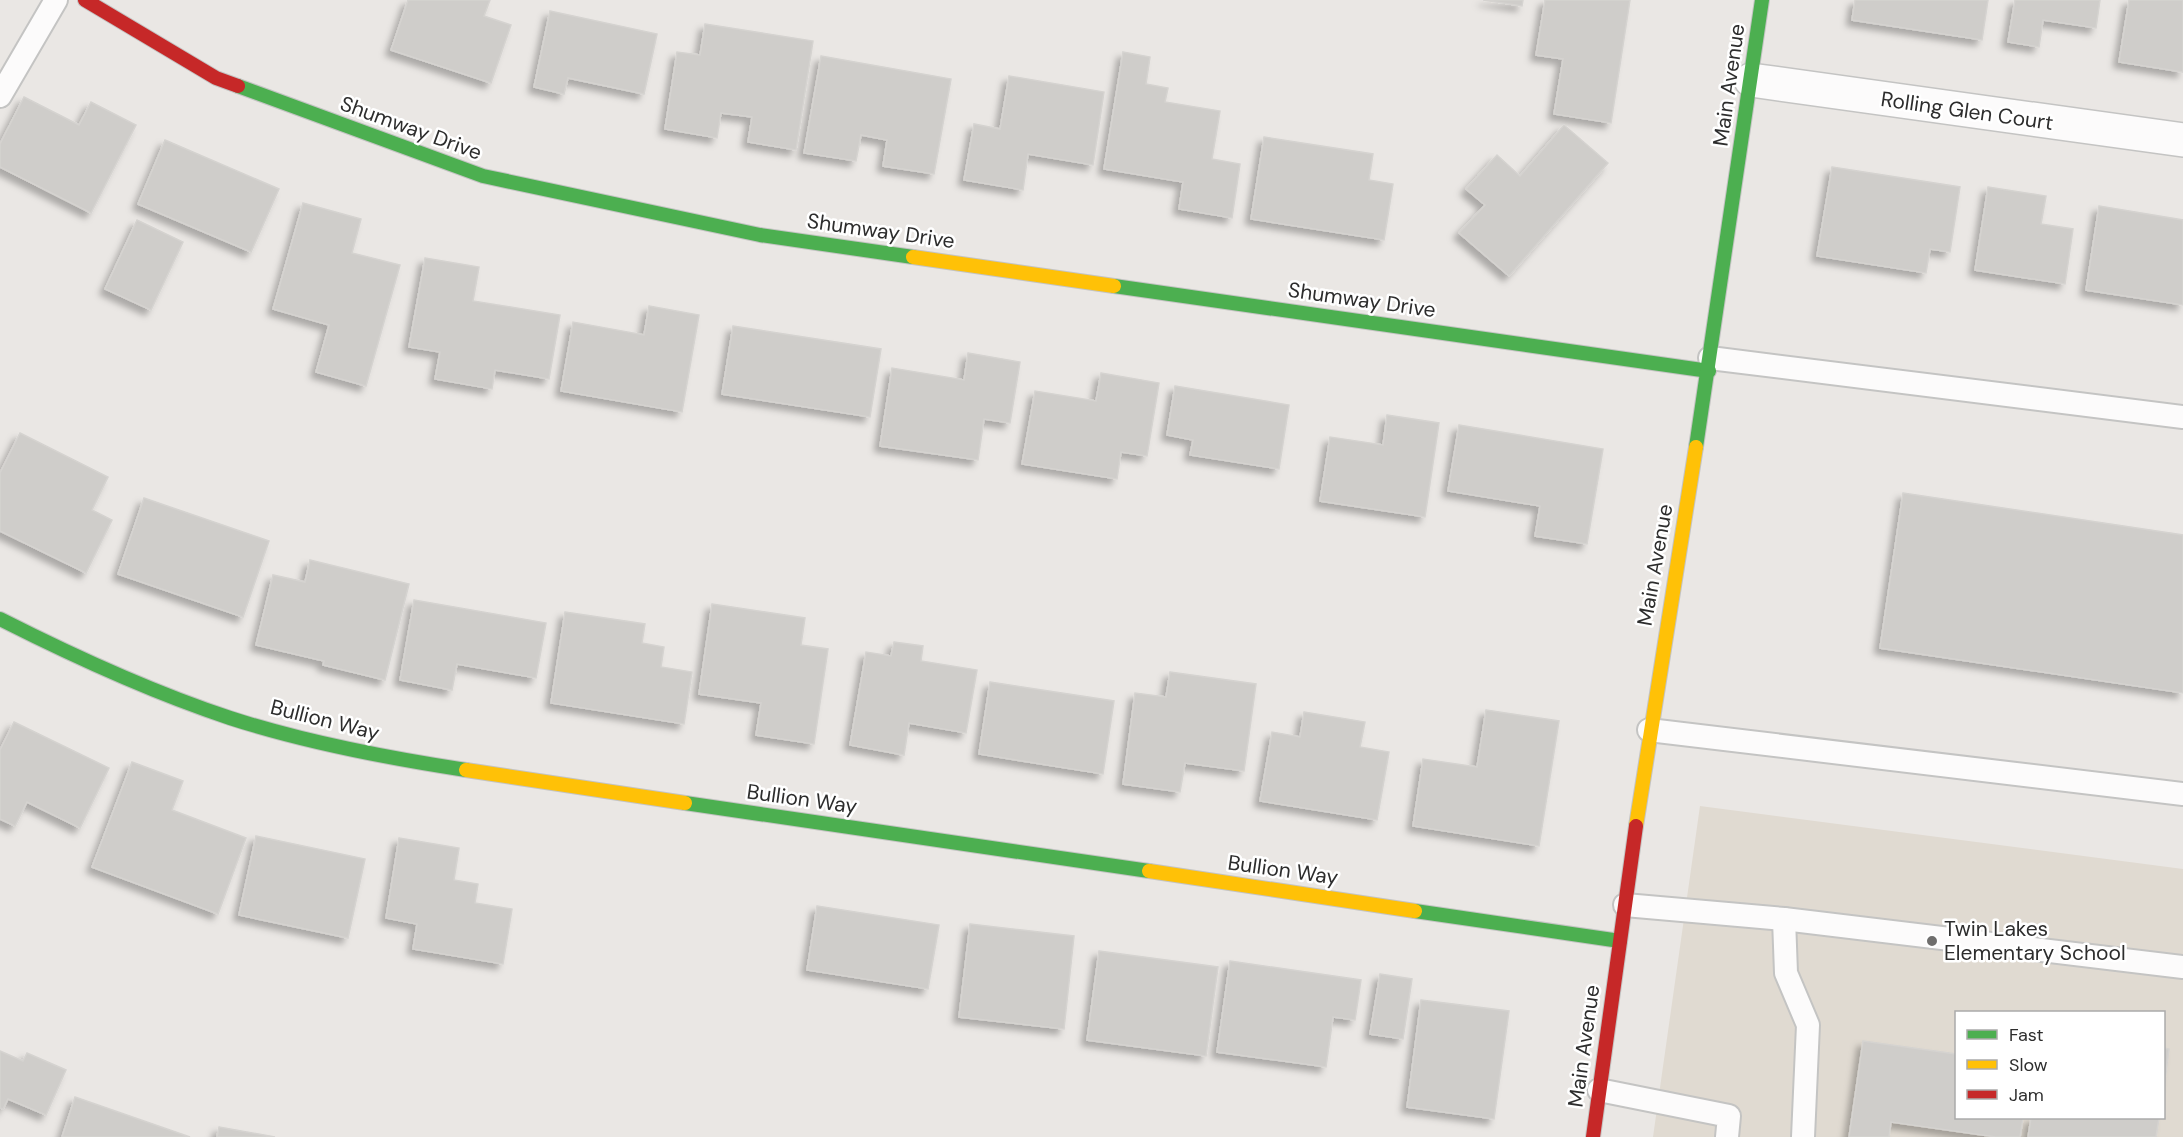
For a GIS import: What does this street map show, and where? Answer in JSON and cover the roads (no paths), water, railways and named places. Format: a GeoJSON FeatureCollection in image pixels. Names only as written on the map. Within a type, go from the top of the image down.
{"type":"FeatureCollection","features":[{"type":"Feature","properties":{"kind":"street","name":"Main Avenue"},"geometry":{"type":"LineString","coordinates":[[1593,1137],[1649,730],[1710,364],[1762,0]]}},
{"type":"Feature","properties":{"kind":"street","name":"Shumway Drive"},"geometry":{"type":"LineString","coordinates":[[91,2],[216,78],[361,133],[494,179],[760,235],[1710,364]]}},
{"type":"Feature","properties":{"kind":"street","name":"Rolling Glen Court"},"geometry":{"type":"LineString","coordinates":[[1751,80],[2183,140]]}},
{"type":"Feature","properties":{"kind":"street","name":"Bullion Way"},"geometry":{"type":"LineString","coordinates":[[0,619],[58,649],[142,686],[230,718],[319,743],[388,757],[1620,941]]}},
{"type":"Feature","properties":{"kind":"lane"},"geometry":{"type":"LineString","coordinates":[[0,96],[56,0]]}},
{"type":"Feature","properties":{"kind":"lane"},"geometry":{"type":"LineString","coordinates":[[1710,364],[2183,417]]}},
{"type":"Feature","properties":{"kind":"lane"},"geometry":{"type":"LineString","coordinates":[[1649,730],[2183,794]]}},
{"type":"Feature","properties":{"kind":"lane"},"geometry":{"type":"LineString","coordinates":[[1625,905],[1784,919],[2183,967]]}},
{"type":"Feature","properties":{"kind":"lane"},"geometry":{"type":"LineString","coordinates":[[1784,919],[1786,973],[1808,1025],[1803,1137]]}},
{"type":"Feature","properties":{"kind":"lane"},"geometry":{"type":"LineString","coordinates":[[1599,1090],[1729,1116],[1727,1137]]}},
{"type":"Feature","properties":{"kind":"place","name":"Twin Lakes Elementary School"},"geometry":{"type":"Point","coordinates":[1932,941]}}]}
